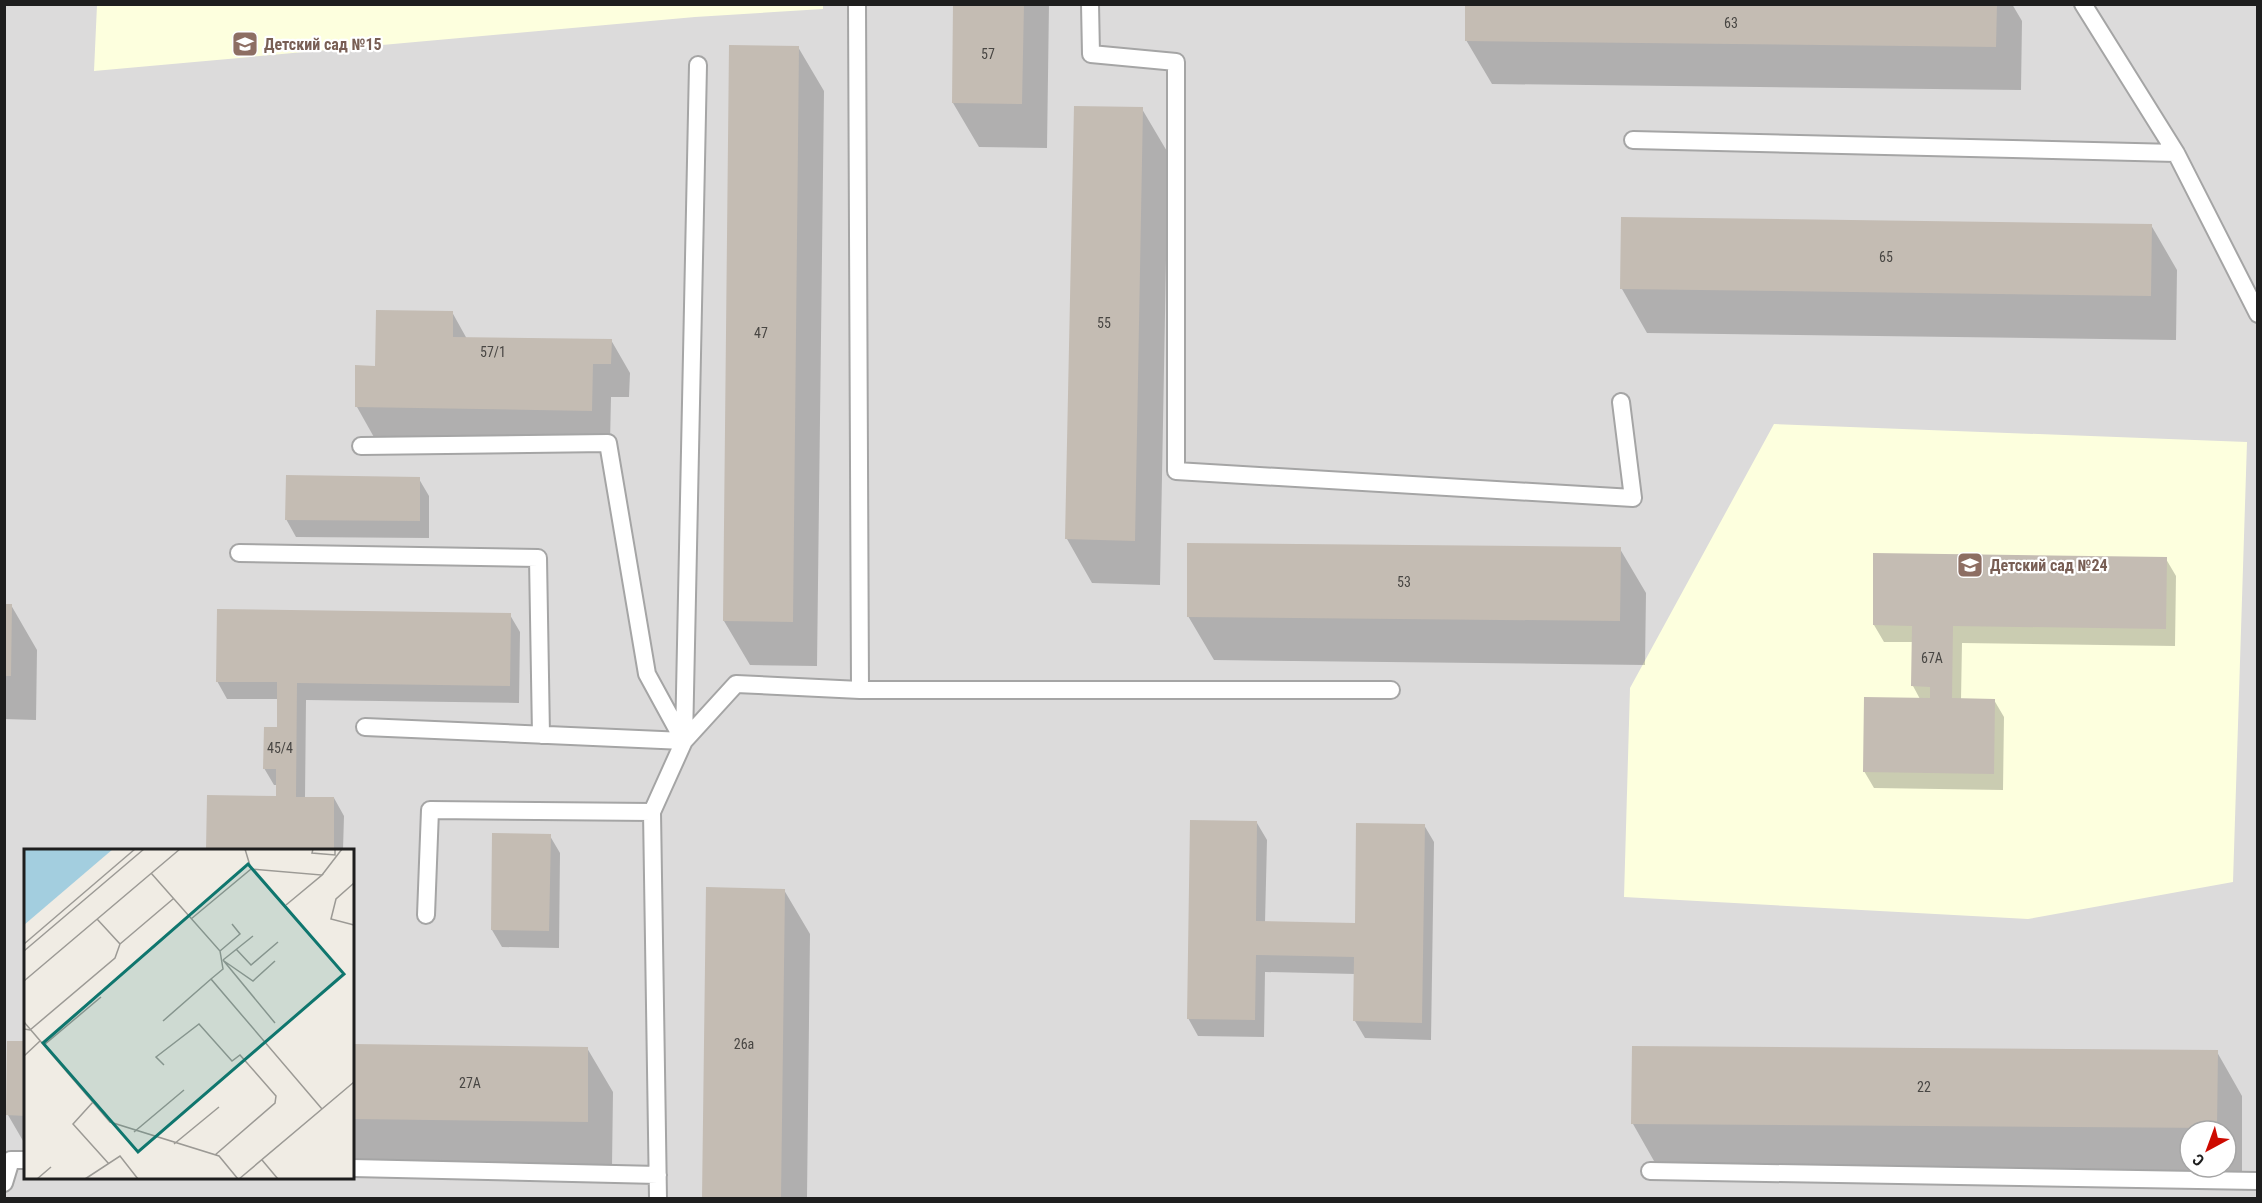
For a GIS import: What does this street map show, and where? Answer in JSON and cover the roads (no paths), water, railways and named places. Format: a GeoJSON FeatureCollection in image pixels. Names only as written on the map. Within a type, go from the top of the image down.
{"type":"FeatureCollection","features":[{"type":"Feature","properties":{"kind":"lane"},"geometry":{"type":"LineString","coordinates":[[857,4],[860,690]]}},
{"type":"Feature","properties":{"kind":"lane"},"geometry":{"type":"LineString","coordinates":[[1090,4],[1091,54],[1176,62],[1176,471],[1633,498],[1621,402]]}},
{"type":"Feature","properties":{"kind":"lane"},"geometry":{"type":"LineString","coordinates":[[2083,4],[2176,153],[2258,314]]}},
{"type":"Feature","properties":{"kind":"lane"},"geometry":{"type":"LineString","coordinates":[[684,741],[698,65]]}},
{"type":"Feature","properties":{"kind":"lane"},"geometry":{"type":"LineString","coordinates":[[1633,140],[2176,153]]}},
{"type":"Feature","properties":{"kind":"lane"},"geometry":{"type":"LineString","coordinates":[[361,446],[608,443],[647,674],[684,741]]}},
{"type":"Feature","properties":{"kind":"lane"},"geometry":{"type":"LineString","coordinates":[[239,553],[538,558],[541,735]]}},
{"type":"Feature","properties":{"kind":"lane"},"geometry":{"type":"LineString","coordinates":[[658,1198],[652,812],[684,741],[736,684],[860,690],[1390,690]]}},
{"type":"Feature","properties":{"kind":"lane"},"geometry":{"type":"LineString","coordinates":[[365,727],[684,741]]}},
{"type":"Feature","properties":{"kind":"lane"},"geometry":{"type":"LineString","coordinates":[[426,915],[430,810],[652,812]]}},
{"type":"Feature","properties":{"kind":"lane"},"geometry":{"type":"LineString","coordinates":[[4,1183],[14,1157]]}},
{"type":"Feature","properties":{"kind":"lane"},"geometry":{"type":"LineString","coordinates":[[354,1168],[657,1175]]}},
{"type":"Feature","properties":{"kind":"lane"},"geometry":{"type":"LineString","coordinates":[[1650,1171],[2258,1181]]}},
{"type":"Feature","properties":{"kind":"place","name":"Детский сад №15"},"geometry":{"type":"Point","coordinates":[245,44]}},
{"type":"Feature","properties":{"kind":"place","name":"Детский сад №24"},"geometry":{"type":"Point","coordinates":[1970,565]}}]}
